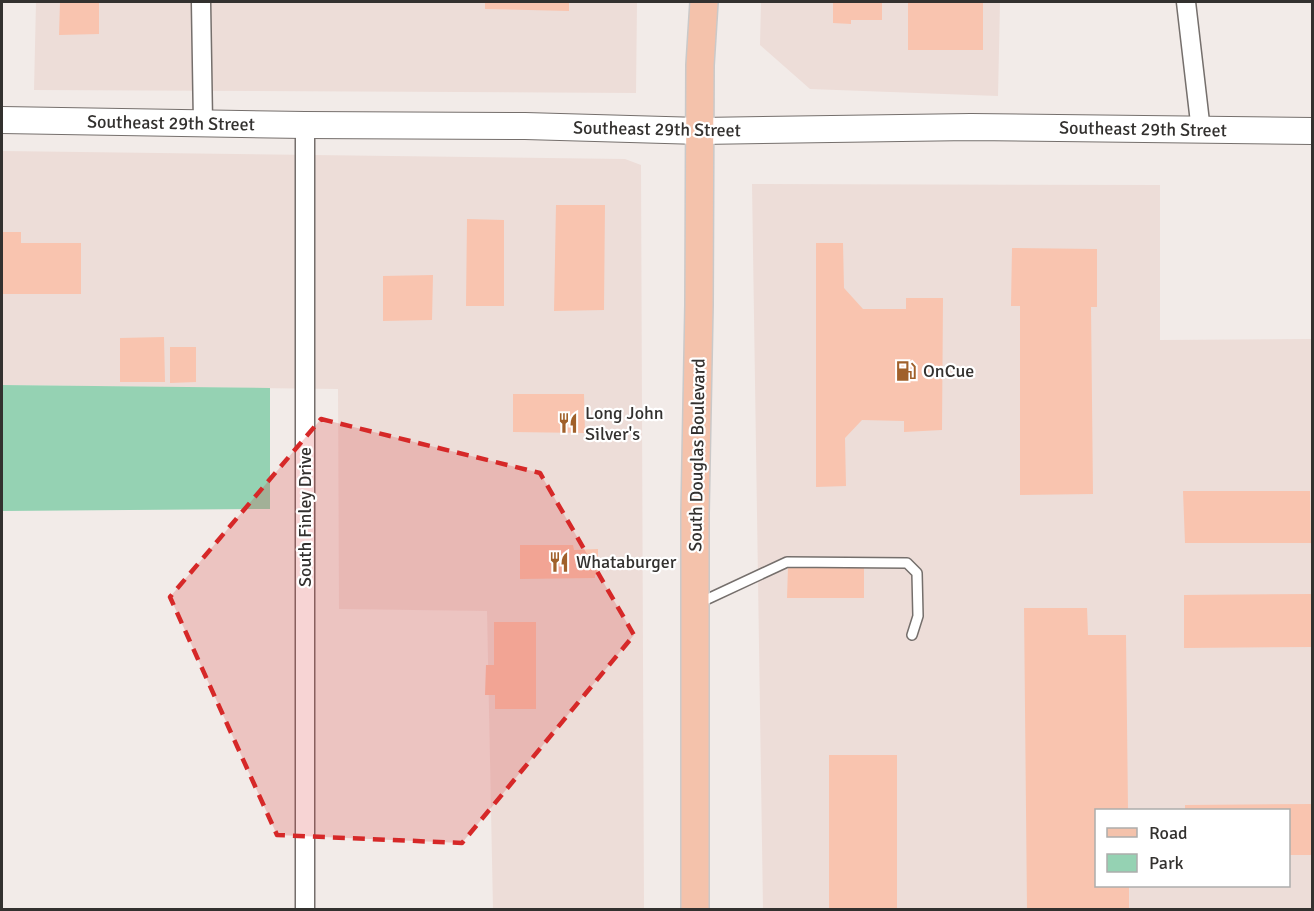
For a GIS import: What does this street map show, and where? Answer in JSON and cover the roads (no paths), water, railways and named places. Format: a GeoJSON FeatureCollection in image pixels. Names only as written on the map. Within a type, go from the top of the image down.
{"type":"FeatureCollection","features":[{"type":"Feature","properties":{"kind":"main road","name":"South Douglas Boulevard"},"geometry":{"type":"LineString","coordinates":[[695,909],[695,605],[700,65],[704,2]]}},
{"type":"Feature","properties":{"kind":"main road","name":"Southeast 29th Street"},"geometry":{"type":"LineString","coordinates":[[2,120],[525,126],[700,131],[970,127],[1312,131]]}},
{"type":"Feature","properties":{"kind":"street"},"geometry":{"type":"LineString","coordinates":[[201,2],[203,123]]}},
{"type":"Feature","properties":{"kind":"street"},"geometry":{"type":"LineString","coordinates":[[1186,2],[1201,131]]}},
{"type":"Feature","properties":{"kind":"street","name":"South Finley Drive"},"geometry":{"type":"LineString","coordinates":[[305,125],[305,909]]}},
{"type":"Feature","properties":{"kind":"lane"},"geometry":{"type":"LineString","coordinates":[[695,605],[787,562],[908,563],[917,573],[918,616],[912,635]]}},
{"type":"Feature","properties":{"kind":"place","name":"OnCue"},"geometry":{"type":"Point","coordinates":[906,371]}},
{"type":"Feature","properties":{"kind":"place","name":"Long John Silver's"},"geometry":{"type":"Point","coordinates":[568,423]}},
{"type":"Feature","properties":{"kind":"place","name":"Whataburger"},"geometry":{"type":"Point","coordinates":[559,562]}}]}
